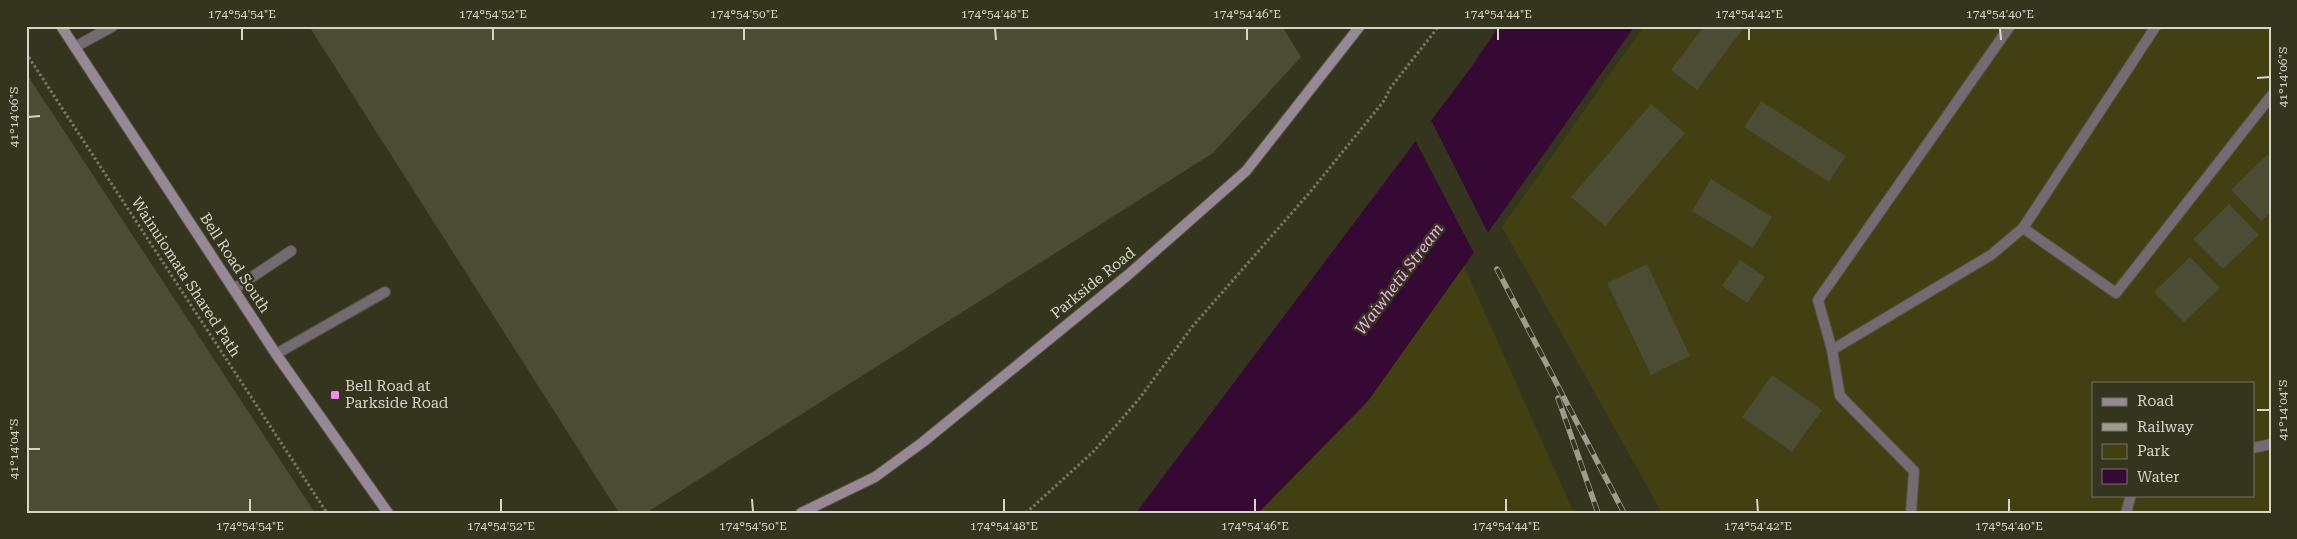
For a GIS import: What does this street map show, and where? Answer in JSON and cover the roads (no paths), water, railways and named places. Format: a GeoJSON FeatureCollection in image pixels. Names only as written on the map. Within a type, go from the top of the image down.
{"type":"FeatureCollection","features":[{"type":"Feature","properties":{"kind":"main road","name":"Bell Road South"},"geometry":{"type":"LineString","coordinates":[[61,26],[276,354],[388,513]]}},
{"type":"Feature","properties":{"kind":"main road","name":"Parkside Road"},"geometry":{"type":"LineString","coordinates":[[801,513],[874,477],[923,442],[1172,236],[1246,171],[1360,26]]}},
{"type":"Feature","properties":{"kind":"lane"},"geometry":{"type":"LineString","coordinates":[[75,47],[113,26]]}},
{"type":"Feature","properties":{"kind":"lane"},"geometry":{"type":"LineString","coordinates":[[1911,513],[1914,471],[1840,396],[1832,350],[1818,300],[2010,26]]}},
{"type":"Feature","properties":{"kind":"lane"},"geometry":{"type":"LineString","coordinates":[[1832,350],[1991,255],[2024,228],[2156,26]]}},
{"type":"Feature","properties":{"kind":"lane"},"geometry":{"type":"LineString","coordinates":[[2024,228],[2116,293],[2271,96]]}},
{"type":"Feature","properties":{"kind":"lane"},"geometry":{"type":"LineString","coordinates":[[234,289],[291,251]]}},
{"type":"Feature","properties":{"kind":"lane"},"geometry":{"type":"LineString","coordinates":[[276,354],[385,292]]}},
{"type":"Feature","properties":{"kind":"lane"},"geometry":{"type":"LineString","coordinates":[[2254,448],[2271,444]]}},
{"type":"Feature","properties":{"kind":"lane"},"geometry":{"type":"LineString","coordinates":[[2126,513],[2131,496]]}},
{"type":"Feature","properties":{"kind":"water","name":"Waiwhetū Stream"},"geometry":{"type":"Polygon","coordinates":[[[1499,26],[1635,26],[1368,401],[1258,513],[1136,513],[1472,66],[1499,26]]]}},
{"type":"Feature","properties":{"kind":"railway"},"geometry":{"type":"LineString","coordinates":[[1497,269],[1624,513]]}},
{"type":"Feature","properties":{"kind":"railway"},"geometry":{"type":"LineString","coordinates":[[1558,398],[1598,513]]}},
{"type":"Feature","properties":{"kind":"place","name":"Bell Road at Parkside Road"},"geometry":{"type":"Point","coordinates":[335,395]}}]}
